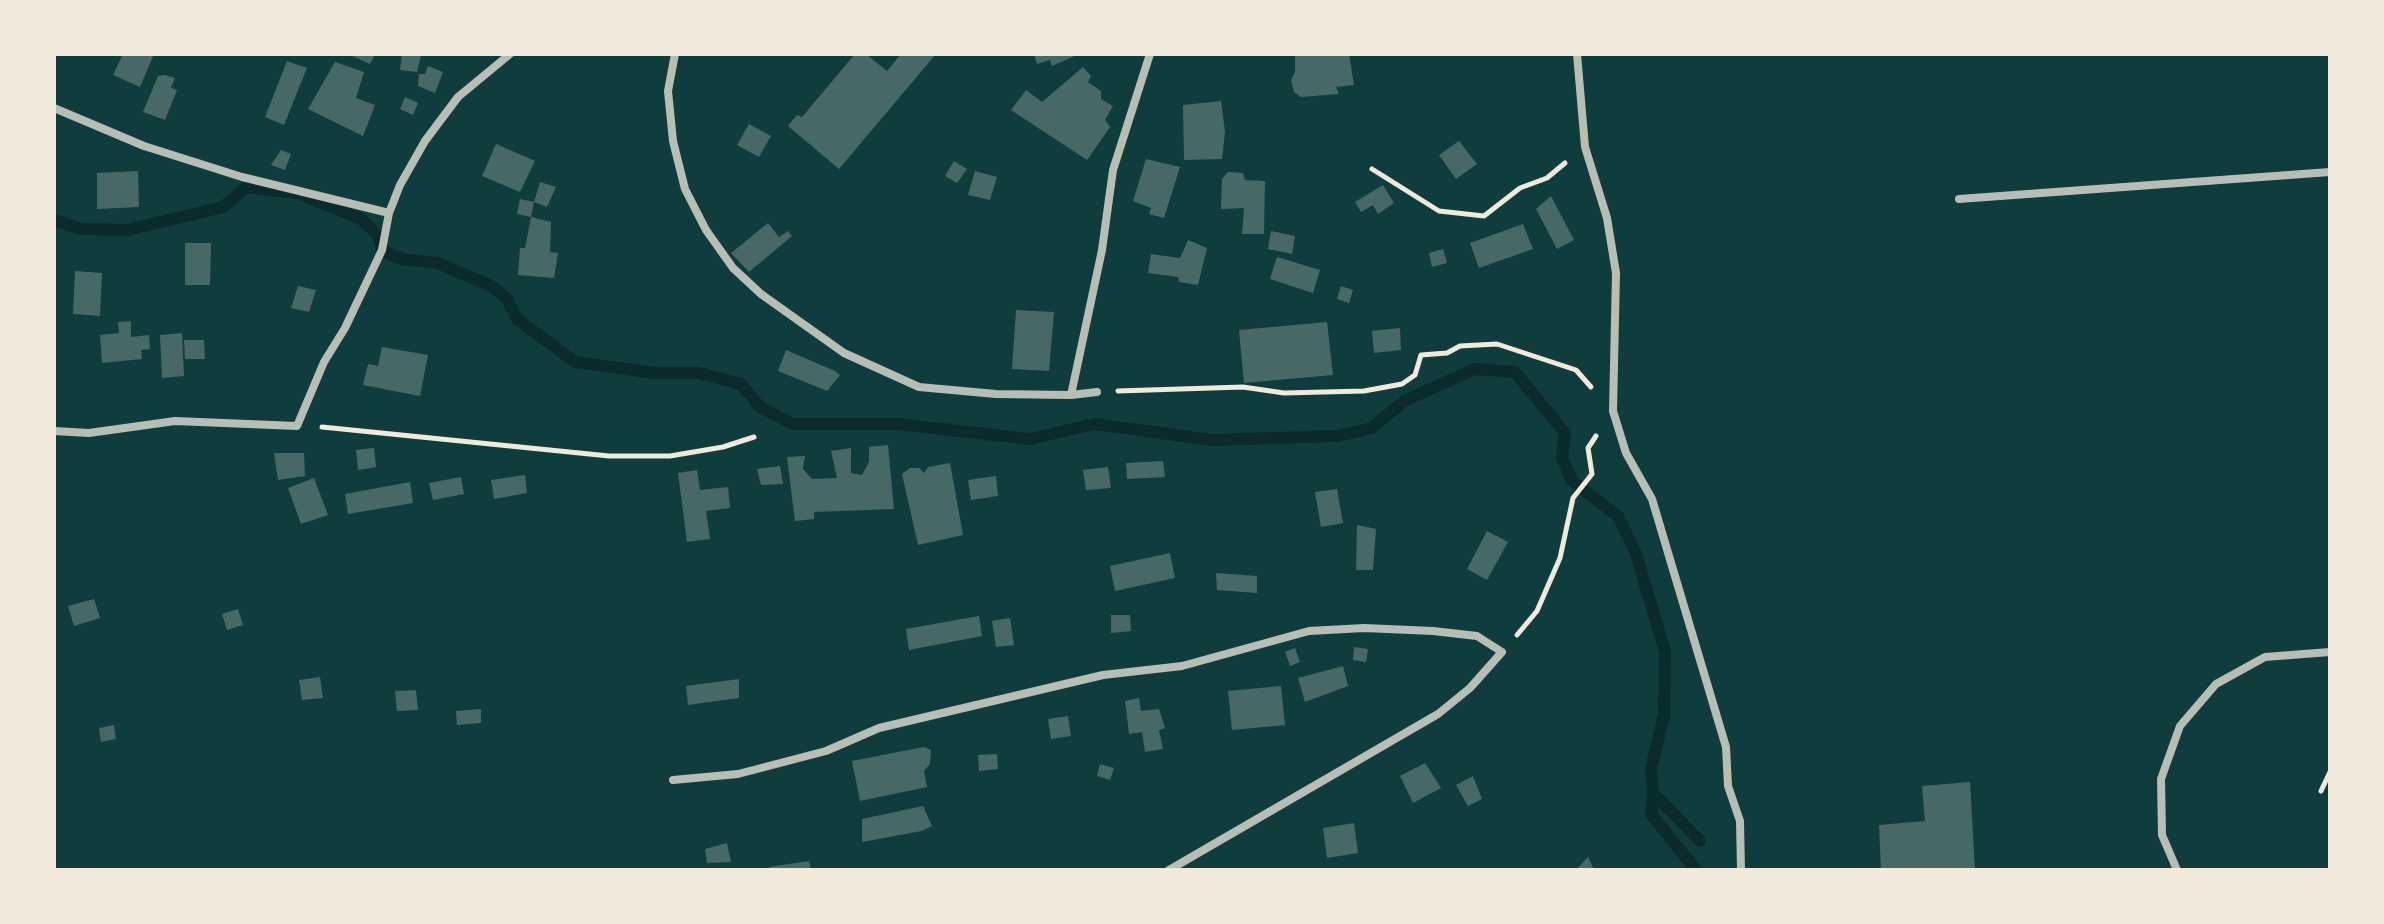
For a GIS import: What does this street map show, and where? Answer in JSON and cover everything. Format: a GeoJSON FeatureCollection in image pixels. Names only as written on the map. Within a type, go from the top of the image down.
{"type":"FeatureCollection","features":[{"type":"Feature","properties":{"kind":"street"},"geometry":{"type":"LineString","coordinates":[[54,431],[89,433],[175,421],[297,426],[324,362],[345,328],[382,250],[389,213],[400,185],[425,141],[458,97],[510,54]]}},
{"type":"Feature","properties":{"kind":"street"},"geometry":{"type":"LineString","coordinates":[[675,54],[668,91],[673,141],[685,189],[706,230],[733,268],[761,294],[844,353],[919,387],[1071,395],[1097,392]]}},
{"type":"Feature","properties":{"kind":"street"},"geometry":{"type":"LineString","coordinates":[[1071,395],[1102,250],[1113,170],[1150,54]]}},
{"type":"Feature","properties":{"kind":"street"},"geometry":{"type":"LineString","coordinates":[[1577,54],[1585,147],[1607,218],[1616,273],[1613,411],[1626,453],[1652,499],[1726,747],[1728,786],[1740,821],[1741,870]]}},
{"type":"Feature","properties":{"kind":"street"},"geometry":{"type":"LineString","coordinates":[[54,108],[144,146],[242,177],[389,213]]}},
{"type":"Feature","properties":{"kind":"street"},"geometry":{"type":"LineString","coordinates":[[1959,199],[2330,172]]}},
{"type":"Feature","properties":{"kind":"street"},"geometry":{"type":"LineString","coordinates":[[673,780],[738,774],[826,751],[879,728],[1103,675],[1182,666],[1309,631],[1364,628],[1433,631],[1477,636],[1502,652],[1470,688],[1438,714],[1169,870]]}},
{"type":"Feature","properties":{"kind":"street"},"geometry":{"type":"LineString","coordinates":[[2177,870],[2162,835],[2161,779],[2180,726],[2216,684],[2265,657],[2321,650],[2330,652]]}},
{"type":"Feature","properties":{"kind":"path"},"geometry":{"type":"LineString","coordinates":[[1372,169],[1439,211],[1484,216],[1520,188],[1547,178],[1585,147]]}},
{"type":"Feature","properties":{"kind":"path"},"geometry":{"type":"LineString","coordinates":[[1097,392],[1243,387],[1284,393],[1364,391],[1402,384],[1415,375],[1421,355],[1447,353],[1460,346],[1497,344],[1576,370],[1613,411]]}},
{"type":"Feature","properties":{"kind":"path"},"geometry":{"type":"LineString","coordinates":[[297,426],[463,439],[609,456],[670,456],[723,447],[754,437]]}},
{"type":"Feature","properties":{"kind":"path"},"geometry":{"type":"LineString","coordinates":[[1502,652],[1537,611],[1560,558],[1573,498],[1592,474]]}},
{"type":"Feature","properties":{"kind":"path"},"geometry":{"type":"LineString","coordinates":[[2321,791],[2330,772]]}},
{"type":"Feature","properties":{"kind":"building"},"geometry":{"type":"Polygon","coordinates":[[[123,54],[154,54],[140,87],[113,75],[123,54]]]}},
{"type":"Feature","properties":{"kind":"building"},"geometry":{"type":"Polygon","coordinates":[[[348,54],[375,54],[370,64],[348,54]]]}},
{"type":"Feature","properties":{"kind":"building"},"geometry":{"type":"Polygon","coordinates":[[[402,54],[421,55],[417,72],[400,70],[402,54]]]}},
{"type":"Feature","properties":{"kind":"building"},"geometry":{"type":"Polygon","coordinates":[[[855,54],[866,54],[887,71],[901,54],[936,54],[839,169],[788,126],[797,115],[802,117],[855,54]]]}},
{"type":"Feature","properties":{"kind":"building"},"geometry":{"type":"Polygon","coordinates":[[[1034,54],[1079,54],[1052,66],[1050,60],[1037,64],[1034,54]]]}},
{"type":"Feature","properties":{"kind":"building"},"geometry":{"type":"Polygon","coordinates":[[[1295,54],[1349,54],[1354,85],[1336,87],[1339,94],[1301,97],[1294,92],[1291,80],[1295,72],[1295,54]]]}},
{"type":"Feature","properties":{"kind":"building"},"geometry":{"type":"Polygon","coordinates":[[[287,61],[307,68],[284,125],[265,117],[287,61]]]}},
{"type":"Feature","properties":{"kind":"building"},"geometry":{"type":"Polygon","coordinates":[[[335,62],[364,72],[356,98],[375,105],[363,136],[308,109],[335,62]]]}},
{"type":"Feature","properties":{"kind":"building"},"geometry":{"type":"Polygon","coordinates":[[[428,66],[443,72],[435,93],[418,86],[419,74],[425,74],[428,66]]]}},
{"type":"Feature","properties":{"kind":"building"},"geometry":{"type":"Polygon","coordinates":[[[1083,67],[1091,76],[1088,82],[1101,91],[1101,99],[1113,106],[1105,120],[1110,127],[1087,160],[1011,110],[1026,90],[1042,102],[1083,67]]]}},
{"type":"Feature","properties":{"kind":"building"},"geometry":{"type":"Polygon","coordinates":[[[158,76],[175,78],[171,88],[177,90],[165,120],[143,112],[158,76]]]}},
{"type":"Feature","properties":{"kind":"building"},"geometry":{"type":"Polygon","coordinates":[[[405,97],[418,103],[413,115],[400,109],[405,97]]]}},
{"type":"Feature","properties":{"kind":"building"},"geometry":{"type":"Polygon","coordinates":[[[1221,101],[1225,132],[1222,159],[1184,160],[1183,105],[1221,101]]]}},
{"type":"Feature","properties":{"kind":"building"},"geometry":{"type":"Polygon","coordinates":[[[749,124],[771,136],[759,157],[737,145],[749,124]]]}},
{"type":"Feature","properties":{"kind":"building"},"geometry":{"type":"Polygon","coordinates":[[[1459,141],[1477,164],[1456,179],[1439,155],[1459,141]]]}},
{"type":"Feature","properties":{"kind":"building"},"geometry":{"type":"Polygon","coordinates":[[[496,144],[535,161],[520,192],[482,176],[496,144]]]}},
{"type":"Feature","properties":{"kind":"building"},"geometry":{"type":"Polygon","coordinates":[[[281,150],[291,154],[285,170],[271,165],[281,150]]]}},
{"type":"Feature","properties":{"kind":"building"},"geometry":{"type":"Polygon","coordinates":[[[1146,159],[1180,167],[1164,218],[1149,214],[1151,208],[1133,201],[1146,159]]]}},
{"type":"Feature","properties":{"kind":"building"},"geometry":{"type":"Polygon","coordinates":[[[954,161],[967,169],[957,183],[945,176],[954,161]]]}},
{"type":"Feature","properties":{"kind":"building"},"geometry":{"type":"Polygon","coordinates":[[[138,171],[139,207],[97,209],[97,173],[138,171]]]}},
{"type":"Feature","properties":{"kind":"building"},"geometry":{"type":"Polygon","coordinates":[[[975,171],[997,177],[990,200],[968,195],[975,171]]]}},
{"type":"Feature","properties":{"kind":"building"},"geometry":{"type":"Polygon","coordinates":[[[1228,172],[1243,173],[1245,180],[1265,181],[1264,234],[1242,234],[1244,208],[1221,209],[1222,179],[1228,172]]]}},
{"type":"Feature","properties":{"kind":"building"},"geometry":{"type":"Polygon","coordinates":[[[540,182],[556,187],[547,207],[534,202],[540,182]]]}},
{"type":"Feature","properties":{"kind":"building"},"geometry":{"type":"Polygon","coordinates":[[[1383,185],[1394,203],[1378,214],[1373,205],[1361,212],[1355,202],[1383,185]]]}},
{"type":"Feature","properties":{"kind":"building"},"geometry":{"type":"Polygon","coordinates":[[[1551,196],[1574,240],[1557,249],[1536,209],[1551,196]]]}},
{"type":"Feature","properties":{"kind":"building"},"geometry":{"type":"Polygon","coordinates":[[[520,199],[534,202],[531,217],[517,214],[520,199]]]}},
{"type":"Feature","properties":{"kind":"building"},"geometry":{"type":"Polygon","coordinates":[[[531,217],[551,222],[550,252],[558,253],[554,278],[518,275],[520,248],[525,248],[531,217]]]}},
{"type":"Feature","properties":{"kind":"building"},"geometry":{"type":"Polygon","coordinates":[[[768,223],[779,237],[788,231],[792,236],[749,272],[731,253],[768,223]]]}},
{"type":"Feature","properties":{"kind":"building"},"geometry":{"type":"Polygon","coordinates":[[[1523,224],[1533,249],[1479,268],[1470,243],[1523,224]]]}},
{"type":"Feature","properties":{"kind":"building"},"geometry":{"type":"Polygon","coordinates":[[[1271,231],[1295,236],[1292,254],[1268,249],[1271,231]]]}},
{"type":"Feature","properties":{"kind":"building"},"geometry":{"type":"Polygon","coordinates":[[[1188,240],[1207,248],[1198,285],[1179,282],[1178,277],[1148,273],[1151,254],[1180,258],[1188,240]]]}},
{"type":"Feature","properties":{"kind":"building"},"geometry":{"type":"Polygon","coordinates":[[[185,243],[211,243],[210,285],[185,285],[185,243]]]}},
{"type":"Feature","properties":{"kind":"building"},"geometry":{"type":"Polygon","coordinates":[[[1443,249],[1447,263],[1432,267],[1429,253],[1443,249]]]}},
{"type":"Feature","properties":{"kind":"building"},"geometry":{"type":"Polygon","coordinates":[[[1277,257],[1320,270],[1313,293],[1270,279],[1277,257]]]}},
{"type":"Feature","properties":{"kind":"building"},"geometry":{"type":"Polygon","coordinates":[[[75,271],[102,273],[100,316],[73,314],[75,271]]]}},
{"type":"Feature","properties":{"kind":"building"},"geometry":{"type":"Polygon","coordinates":[[[298,286],[316,290],[309,312],[291,308],[298,286]]]}},
{"type":"Feature","properties":{"kind":"building"},"geometry":{"type":"Polygon","coordinates":[[[1341,286],[1353,290],[1349,303],[1337,299],[1341,286]]]}},
{"type":"Feature","properties":{"kind":"building"},"geometry":{"type":"Polygon","coordinates":[[[1016,310],[1054,312],[1049,371],[1012,369],[1016,310]]]}},
{"type":"Feature","properties":{"kind":"building"},"geometry":{"type":"Polygon","coordinates":[[[131,321],[131,337],[149,335],[150,349],[141,350],[142,359],[102,363],[100,335],[119,333],[118,322],[131,321]]]}},
{"type":"Feature","properties":{"kind":"building"},"geometry":{"type":"Polygon","coordinates":[[[1327,322],[1333,375],[1244,383],[1239,330],[1327,322]]]}},
{"type":"Feature","properties":{"kind":"building"},"geometry":{"type":"Polygon","coordinates":[[[1400,328],[1401,350],[1374,353],[1372,331],[1400,328]]]}},
{"type":"Feature","properties":{"kind":"building"},"geometry":{"type":"Polygon","coordinates":[[[182,333],[184,376],[162,378],[160,335],[182,333]]]}},
{"type":"Feature","properties":{"kind":"building"},"geometry":{"type":"Polygon","coordinates":[[[184,340],[204,340],[205,359],[185,359],[184,340]]]}},
{"type":"Feature","properties":{"kind":"building"},"geometry":{"type":"Polygon","coordinates":[[[382,347],[428,355],[420,396],[363,385],[368,364],[378,366],[382,347]]]}},
{"type":"Feature","properties":{"kind":"building"},"geometry":{"type":"Polygon","coordinates":[[[786,350],[840,375],[827,391],[778,371],[786,350]]]}},
{"type":"Feature","properties":{"kind":"building"},"geometry":{"type":"Polygon","coordinates":[[[888,445],[894,509],[814,512],[814,519],[795,521],[787,457],[805,456],[803,469],[812,479],[837,478],[831,451],[851,448],[851,473],[862,475],[869,462],[869,447],[888,445]]]}},
{"type":"Feature","properties":{"kind":"building"},"geometry":{"type":"Polygon","coordinates":[[[374,448],[376,467],[358,470],[356,450],[374,448]]]}},
{"type":"Feature","properties":{"kind":"building"},"geometry":{"type":"Polygon","coordinates":[[[274,453],[304,453],[305,476],[278,480],[274,453]]]}},
{"type":"Feature","properties":{"kind":"building"},"geometry":{"type":"Polygon","coordinates":[[[1163,461],[1165,477],[1127,479],[1126,463],[1163,461]]]}},
{"type":"Feature","properties":{"kind":"building"},"geometry":{"type":"Polygon","coordinates":[[[950,463],[963,535],[918,545],[902,474],[910,468],[919,468],[924,473],[928,467],[950,463]]]}},
{"type":"Feature","properties":{"kind":"building"},"geometry":{"type":"Polygon","coordinates":[[[780,466],[783,484],[761,485],[757,469],[780,466]]]}},
{"type":"Feature","properties":{"kind":"building"},"geometry":{"type":"Polygon","coordinates":[[[1108,467],[1111,488],[1086,490],[1083,470],[1108,467]]]}},
{"type":"Feature","properties":{"kind":"building"},"geometry":{"type":"Polygon","coordinates":[[[697,470],[700,490],[728,487],[730,508],[706,511],[710,539],[687,542],[678,473],[697,470]]]}},
{"type":"Feature","properties":{"kind":"building"},"geometry":{"type":"Polygon","coordinates":[[[525,475],[527,493],[494,499],[491,480],[525,475]]]}},
{"type":"Feature","properties":{"kind":"building"},"geometry":{"type":"Polygon","coordinates":[[[996,476],[998,496],[971,500],[968,480],[996,476]]]}},
{"type":"Feature","properties":{"kind":"building"},"geometry":{"type":"Polygon","coordinates":[[[461,477],[464,494],[433,500],[429,483],[461,477]]]}},
{"type":"Feature","properties":{"kind":"building"},"geometry":{"type":"Polygon","coordinates":[[[314,478],[328,515],[301,524],[288,488],[314,478]]]}},
{"type":"Feature","properties":{"kind":"building"},"geometry":{"type":"Polygon","coordinates":[[[410,482],[413,503],[348,514],[345,494],[410,482]]]}},
{"type":"Feature","properties":{"kind":"building"},"geometry":{"type":"Polygon","coordinates":[[[1337,489],[1343,523],[1321,527],[1315,492],[1337,489]]]}},
{"type":"Feature","properties":{"kind":"building"},"geometry":{"type":"Polygon","coordinates":[[[1357,525],[1376,529],[1373,570],[1356,570],[1357,525]]]}},
{"type":"Feature","properties":{"kind":"building"},"geometry":{"type":"Polygon","coordinates":[[[1487,531],[1508,542],[1487,580],[1467,569],[1487,531]]]}},
{"type":"Feature","properties":{"kind":"building"},"geometry":{"type":"Polygon","coordinates":[[[1170,553],[1175,578],[1115,591],[1110,566],[1170,553]]]}},
{"type":"Feature","properties":{"kind":"building"},"geometry":{"type":"Polygon","coordinates":[[[1216,573],[1257,576],[1257,593],[1217,590],[1216,573]]]}},
{"type":"Feature","properties":{"kind":"building"},"geometry":{"type":"Polygon","coordinates":[[[94,599],[100,618],[74,626],[68,606],[94,599]]]}},
{"type":"Feature","properties":{"kind":"building"},"geometry":{"type":"Polygon","coordinates":[[[238,609],[243,625],[227,630],[222,614],[238,609]]]}},
{"type":"Feature","properties":{"kind":"building"},"geometry":{"type":"Polygon","coordinates":[[[1111,615],[1130,615],[1131,631],[1111,633],[1111,615]]]}},
{"type":"Feature","properties":{"kind":"building"},"geometry":{"type":"Polygon","coordinates":[[[979,616],[982,636],[909,650],[906,629],[979,616]]]}},
{"type":"Feature","properties":{"kind":"building"},"geometry":{"type":"Polygon","coordinates":[[[1010,618],[1014,645],[996,647],[992,621],[1010,618]]]}},
{"type":"Feature","properties":{"kind":"building"},"geometry":{"type":"Polygon","coordinates":[[[1354,647],[1368,649],[1366,662],[1353,660],[1354,647]]]}},
{"type":"Feature","properties":{"kind":"building"},"geometry":{"type":"Polygon","coordinates":[[[1295,648],[1300,662],[1290,666],[1285,652],[1295,648]]]}},
{"type":"Feature","properties":{"kind":"building"},"geometry":{"type":"Polygon","coordinates":[[[1343,666],[1348,686],[1305,702],[1298,678],[1343,666]]]}},
{"type":"Feature","properties":{"kind":"building"},"geometry":{"type":"Polygon","coordinates":[[[320,677],[323,698],[302,700],[299,680],[320,677]]]}},
{"type":"Feature","properties":{"kind":"building"},"geometry":{"type":"Polygon","coordinates":[[[739,679],[739,698],[688,705],[686,686],[739,679]]]}},
{"type":"Feature","properties":{"kind":"building"},"geometry":{"type":"Polygon","coordinates":[[[1281,686],[1285,725],[1232,730],[1228,691],[1281,686]]]}},
{"type":"Feature","properties":{"kind":"building"},"geometry":{"type":"Polygon","coordinates":[[[416,690],[418,710],[397,711],[395,691],[416,690]]]}},
{"type":"Feature","properties":{"kind":"building"},"geometry":{"type":"Polygon","coordinates":[[[1139,698],[1141,711],[1159,709],[1165,728],[1159,730],[1163,749],[1145,752],[1142,732],[1129,734],[1125,701],[1139,698]]]}},
{"type":"Feature","properties":{"kind":"building"},"geometry":{"type":"Polygon","coordinates":[[[481,709],[481,723],[457,725],[456,711],[481,709]]]}},
{"type":"Feature","properties":{"kind":"building"},"geometry":{"type":"Polygon","coordinates":[[[1068,716],[1071,736],[1051,739],[1048,719],[1068,716]]]}},
{"type":"Feature","properties":{"kind":"building"},"geometry":{"type":"Polygon","coordinates":[[[114,725],[116,739],[101,742],[99,728],[114,725]]]}},
{"type":"Feature","properties":{"kind":"building"},"geometry":{"type":"Polygon","coordinates":[[[924,747],[931,750],[930,764],[924,771],[927,787],[860,801],[852,761],[924,747]]]}},
{"type":"Feature","properties":{"kind":"building"},"geometry":{"type":"Polygon","coordinates":[[[997,754],[998,769],[979,771],[978,755],[997,754]]]}},
{"type":"Feature","properties":{"kind":"building"},"geometry":{"type":"Polygon","coordinates":[[[1425,763],[1441,788],[1413,803],[1400,776],[1425,763]]]}},
{"type":"Feature","properties":{"kind":"building"},"geometry":{"type":"Polygon","coordinates":[[[1100,764],[1114,768],[1110,780],[1097,776],[1100,764]]]}},
{"type":"Feature","properties":{"kind":"building"},"geometry":{"type":"Polygon","coordinates":[[[1473,776],[1482,799],[1468,806],[1456,785],[1473,776]]]}},
{"type":"Feature","properties":{"kind":"building"},"geometry":{"type":"Polygon","coordinates":[[[1970,782],[1975,870],[1881,870],[1879,825],[1925,821],[1922,786],[1970,782]]]}},
{"type":"Feature","properties":{"kind":"building"},"geometry":{"type":"Polygon","coordinates":[[[923,806],[932,826],[922,831],[862,842],[862,819],[923,806]]]}},
{"type":"Feature","properties":{"kind":"building"},"geometry":{"type":"Polygon","coordinates":[[[1354,823],[1358,853],[1327,858],[1323,828],[1354,823]]]}},
{"type":"Feature","properties":{"kind":"building"},"geometry":{"type":"Polygon","coordinates":[[[727,843],[731,862],[707,863],[705,849],[727,843]]]}},
{"type":"Feature","properties":{"kind":"building"},"geometry":{"type":"Polygon","coordinates":[[[1588,857],[1594,870],[1576,870],[1588,857]]]}},
{"type":"Feature","properties":{"kind":"building"},"geometry":{"type":"Polygon","coordinates":[[[809,861],[811,870],[769,870],[769,867],[809,861]]]}},
{"type":"Feature","properties":{"kind":"waterway"},"geometry":{"type":"LineString","coordinates":[[54,220],[81,229],[127,230],[223,207],[246,187],[297,193],[361,219],[378,235],[382,250],[401,259],[438,263],[493,287],[507,299],[517,319],[575,362],[654,373],[699,373],[741,384],[760,407],[793,424],[898,424],[1029,439],[1095,424],[1211,440],[1338,436],[1372,428],[1404,401],[1475,369],[1515,372],[1565,433],[1562,458],[1572,481],[1618,516],[1636,553],[1665,652],[1664,715],[1651,769],[1653,793],[1700,841]]}},
{"type":"Feature","properties":{"kind":"waterway"},"geometry":{"type":"LineString","coordinates":[[1653,793],[1651,814],[1696,870]]}}]}
